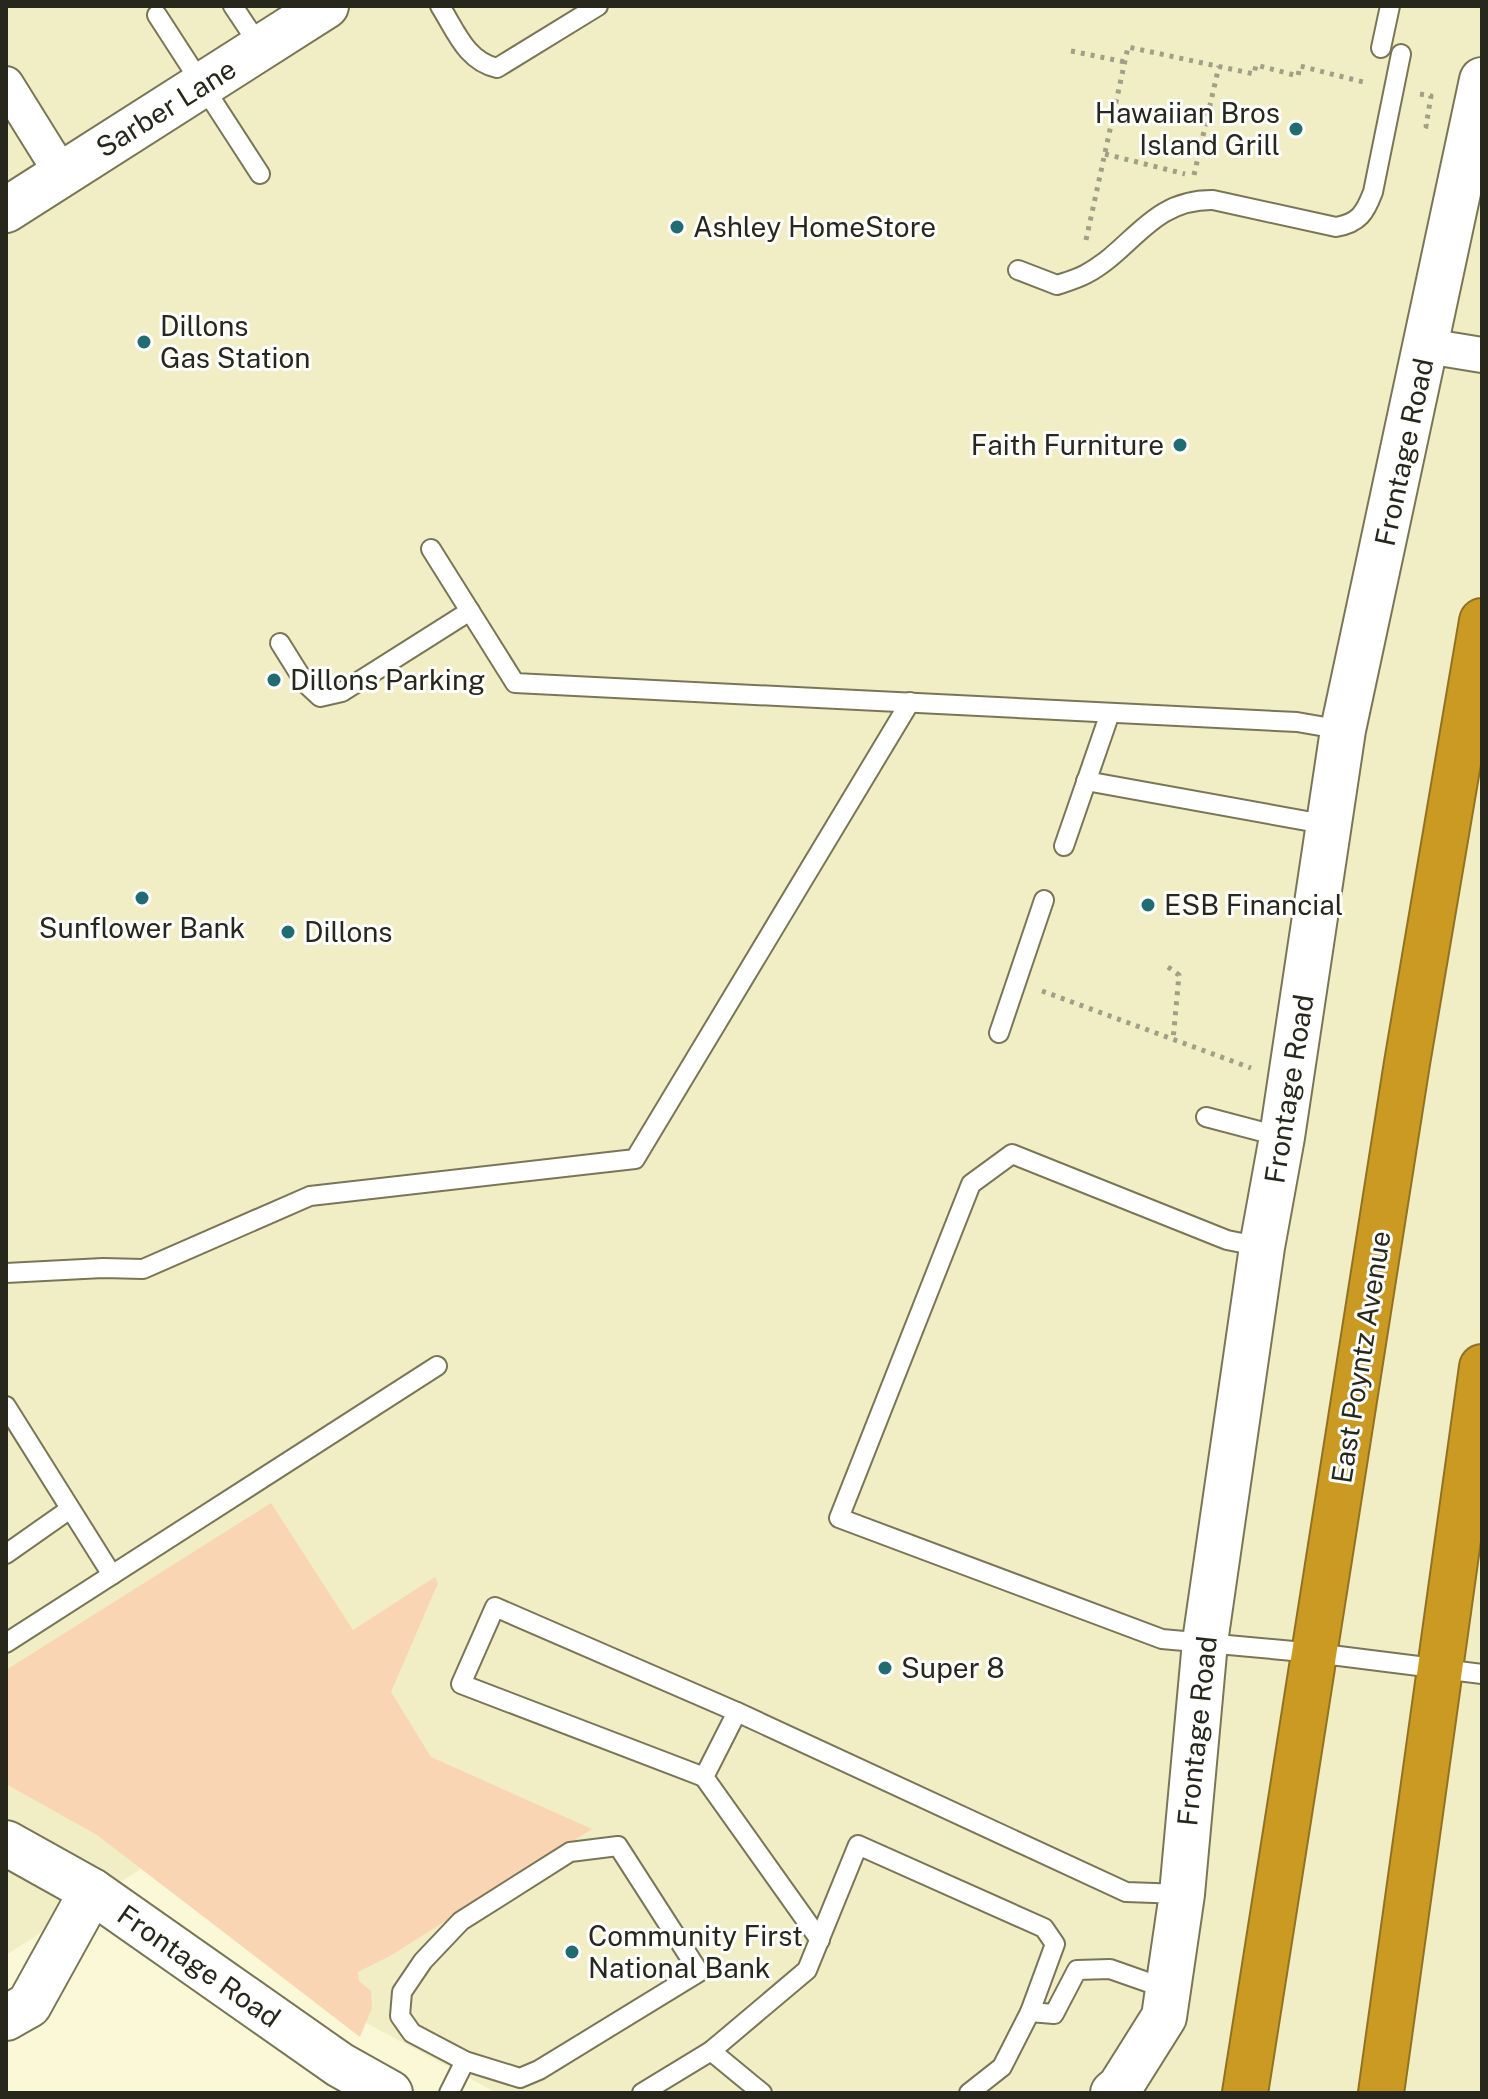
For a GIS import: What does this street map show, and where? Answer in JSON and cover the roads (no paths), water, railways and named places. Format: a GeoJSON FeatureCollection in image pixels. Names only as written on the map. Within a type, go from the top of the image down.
{"type":"FeatureCollection","features":[{"type":"Feature","properties":{"kind":"highway","name":"East Poyntz Avenue"},"geometry":{"type":"LineString","coordinates":[[1242,2083],[1315,1653],[1407,1063],[1482,621]]}},
{"type":"Feature","properties":{"kind":"highway"},"geometry":{"type":"LineString","coordinates":[[1381,2093],[1462,1670],[1482,1367]]}},
{"type":"Feature","properties":{"kind":"street","name":"Sarber Lane"},"geometry":{"type":"LineString","coordinates":[[6,210],[326,6]]}},
{"type":"Feature","properties":{"kind":"street","name":"Frontage Road"},"geometry":{"type":"LineString","coordinates":[[1113,2093],[1120,2087],[1164,2017],[1182,1894],[1205,1642],[1262,1247],[1282,1137],[1343,730],[1482,80]]}},
{"type":"Feature","properties":{"kind":"street"},"geometry":{"type":"LineString","coordinates":[[6,84],[62,174]]}},
{"type":"Feature","properties":{"kind":"street"},"geometry":{"type":"LineString","coordinates":[[1427,346],[1482,355]]}},
{"type":"Feature","properties":{"kind":"street","name":"Frontage Road"},"geometry":{"type":"LineString","coordinates":[[6,1843],[92,1891],[340,2065],[390,2093]]}},
{"type":"Feature","properties":{"kind":"street"},"geometry":{"type":"LineString","coordinates":[[6,2018],[29,2005],[92,1891]]}},
{"type":"Feature","properties":{"kind":"lane"},"geometry":{"type":"LineString","coordinates":[[233,6],[261,48]]}},
{"type":"Feature","properties":{"kind":"lane"},"geometry":{"type":"LineString","coordinates":[[440,6],[473,58],[497,68],[598,6]]}},
{"type":"Feature","properties":{"kind":"lane"},"geometry":{"type":"LineString","coordinates":[[1381,48],[1390,6]]}},
{"type":"Feature","properties":{"kind":"lane"},"geometry":{"type":"LineString","coordinates":[[157,15],[260,174]]}},
{"type":"Feature","properties":{"kind":"lane"},"geometry":{"type":"LineString","coordinates":[[1018,270],[1057,285],[1087,274],[1169,207],[1193,199],[1213,200],[1336,227],[1352,225],[1365,213],[1373,192],[1401,54]]}},
{"type":"Feature","properties":{"kind":"lane"},"geometry":{"type":"LineString","coordinates":[[431,549],[515,683],[1297,722],[1343,730]]}},
{"type":"Feature","properties":{"kind":"lane"},"geometry":{"type":"LineString","coordinates":[[280,643],[305,683],[320,697],[342,692],[470,611]]}},
{"type":"Feature","properties":{"kind":"lane"},"geometry":{"type":"LineString","coordinates":[[6,1273],[143,1269],[310,1196],[635,1159],[910,702]]}},
{"type":"Feature","properties":{"kind":"lane"},"geometry":{"type":"LineString","coordinates":[[1064,846],[1110,713]]}},
{"type":"Feature","properties":{"kind":"lane"},"geometry":{"type":"LineString","coordinates":[[1086,781],[1329,825]]}},
{"type":"Feature","properties":{"kind":"lane"},"geometry":{"type":"LineString","coordinates":[[999,1033],[1044,900]]}},
{"type":"Feature","properties":{"kind":"lane"},"geometry":{"type":"LineString","coordinates":[[1206,1117],[1282,1137]]}},
{"type":"Feature","properties":{"kind":"lane"},"geometry":{"type":"LineString","coordinates":[[1262,1247],[1227,1240],[1012,1154],[971,1184],[839,1518],[1162,1639],[1462,1670]]}},
{"type":"Feature","properties":{"kind":"lane"},"geometry":{"type":"LineString","coordinates":[[6,1643],[437,1366]]}},
{"type":"Feature","properties":{"kind":"lane"},"geometry":{"type":"LineString","coordinates":[[6,1406],[112,1575]]}},
{"type":"Feature","properties":{"kind":"lane"},"geometry":{"type":"LineString","coordinates":[[6,1554],[70,1509]]}},
{"type":"Feature","properties":{"kind":"lane"},"geometry":{"type":"LineString","coordinates":[[820,1940],[704,1777],[461,1684],[495,1607],[737,1712],[1126,1892],[1182,1894]]}},
{"type":"Feature","properties":{"kind":"lane"},"geometry":{"type":"LineString","coordinates":[[704,1777],[737,1712]]}},
{"type":"Feature","properties":{"kind":"lane"},"geometry":{"type":"LineString","coordinates":[[642,2093],[711,2051],[807,1970],[858,1845],[1044,1928],[1055,1944],[1030,2012],[1002,2067],[969,2093]]}},
{"type":"Feature","properties":{"kind":"lane"},"geometry":{"type":"LineString","coordinates":[[618,1846],[699,1972],[539,2070],[520,2078],[465,2061],[412,2033],[400,2016],[402,1992],[423,1961],[461,1921],[570,1852],[618,1846]]}},
{"type":"Feature","properties":{"kind":"lane"},"geometry":{"type":"LineString","coordinates":[[1030,2012],[1054,2014],[1077,1970],[1110,1969],[1167,1989]]}},
{"type":"Feature","properties":{"kind":"lane"},"geometry":{"type":"LineString","coordinates":[[711,2051],[762,2093]]}},
{"type":"Feature","properties":{"kind":"lane"},"geometry":{"type":"LineString","coordinates":[[449,2093],[465,2061]]}},
{"type":"Feature","properties":{"kind":"place","name":"Hawaiian Bros Island Grill"},"geometry":{"type":"Point","coordinates":[1296,129]}},
{"type":"Feature","properties":{"kind":"place","name":"Ashley HomeStore"},"geometry":{"type":"Point","coordinates":[677,227]}},
{"type":"Feature","properties":{"kind":"place","name":"Dillons Gas Station"},"geometry":{"type":"Point","coordinates":[144,342]}},
{"type":"Feature","properties":{"kind":"place","name":"Faith Furniture"},"geometry":{"type":"Point","coordinates":[1180,445]}},
{"type":"Feature","properties":{"kind":"place","name":"Dillons Parking"},"geometry":{"type":"Point","coordinates":[274,680]}},
{"type":"Feature","properties":{"kind":"place","name":"Sunflower Bank"},"geometry":{"type":"Point","coordinates":[142,898]}},
{"type":"Feature","properties":{"kind":"place","name":"ESB Financial"},"geometry":{"type":"Point","coordinates":[1148,905]}},
{"type":"Feature","properties":{"kind":"place","name":"Dillons"},"geometry":{"type":"Point","coordinates":[288,932]}},
{"type":"Feature","properties":{"kind":"place","name":"Super 8"},"geometry":{"type":"Point","coordinates":[885,1668]}},
{"type":"Feature","properties":{"kind":"place","name":"Community First National Bank"},"geometry":{"type":"Point","coordinates":[572,1952]}}]}
